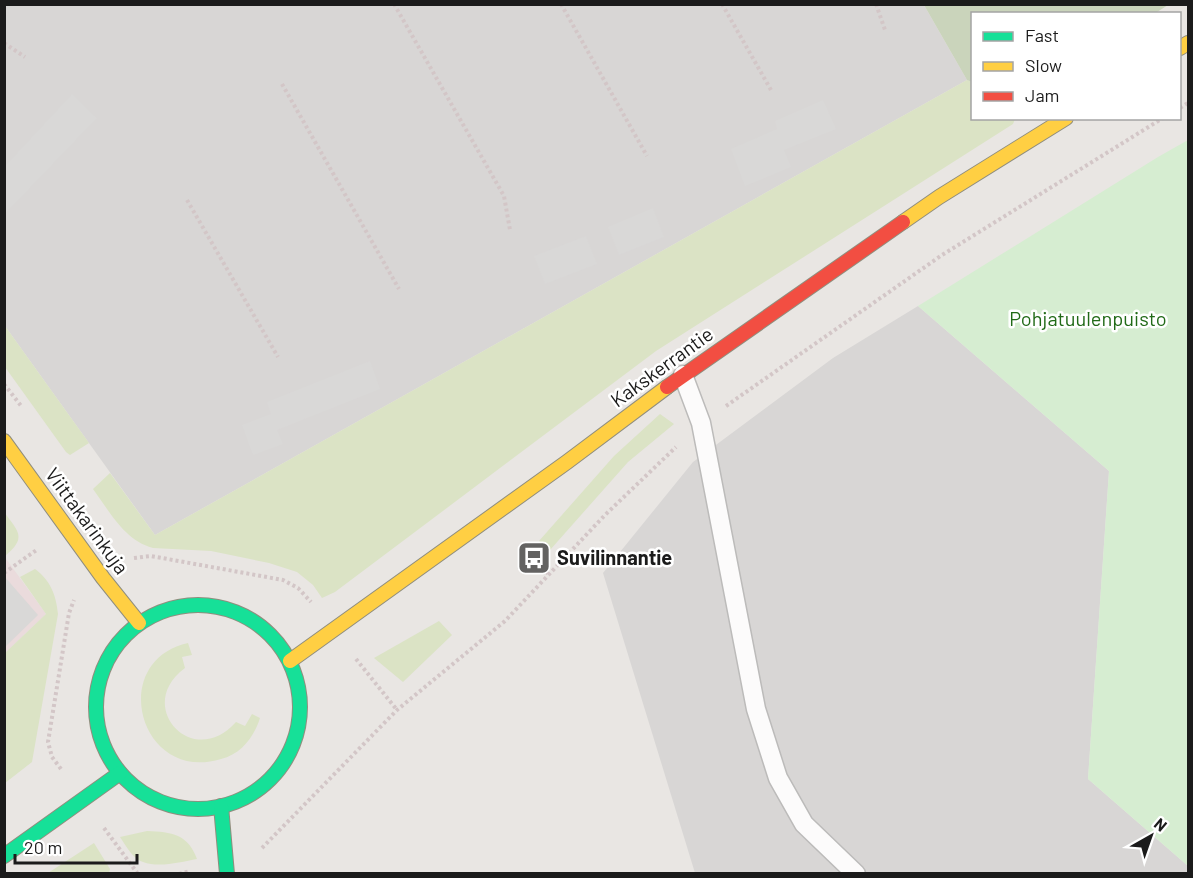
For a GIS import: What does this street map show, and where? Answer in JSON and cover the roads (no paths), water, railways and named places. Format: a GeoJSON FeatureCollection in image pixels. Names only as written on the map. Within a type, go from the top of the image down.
{"type":"FeatureCollection","features":[{"type":"Feature","properties":{"kind":"street","name":"Kakskerrantie"},"geometry":{"type":"LineString","coordinates":[[290,661],[567,462],[683,375],[939,197],[1063,120]]}},
{"type":"Feature","properties":{"kind":"street","name":"Viittakarinkuja"},"geometry":{"type":"LineString","coordinates":[[4,441],[102,578],[139,623]]}},
{"type":"Feature","properties":{"kind":"street"},"geometry":{"type":"LineString","coordinates":[[189,604],[213,605],[237,612],[258,624],[276,640],[290,661],[298,684],[301,708],[297,732],[288,756],[274,776],[255,792],[233,803],[209,809],[184,808],[160,802],[138,790],[120,773],[106,753],[98,729],[95,705],[99,679],[108,656],[123,636],[139,623],[165,609],[189,604]]}},
{"type":"Feature","properties":{"kind":"street"},"geometry":{"type":"LineString","coordinates":[[4,856],[120,773]]}},
{"type":"Feature","properties":{"kind":"street"},"geometry":{"type":"LineString","coordinates":[[221,806],[228,873]]}},
{"type":"Feature","properties":{"kind":"lane"},"geometry":{"type":"LineString","coordinates":[[683,375],[701,423],[756,709],[778,778],[804,824],[856,873]]}},
{"type":"Feature","properties":{"kind":"place","name":"Suvilinnantie"},"geometry":{"type":"Point","coordinates":[534,558]}},
{"type":"Feature","properties":{"kind":"park label","name":"Pohjatuulenpuisto"},"geometry":{"type":"Point","coordinates":[1088,319]}}]}
